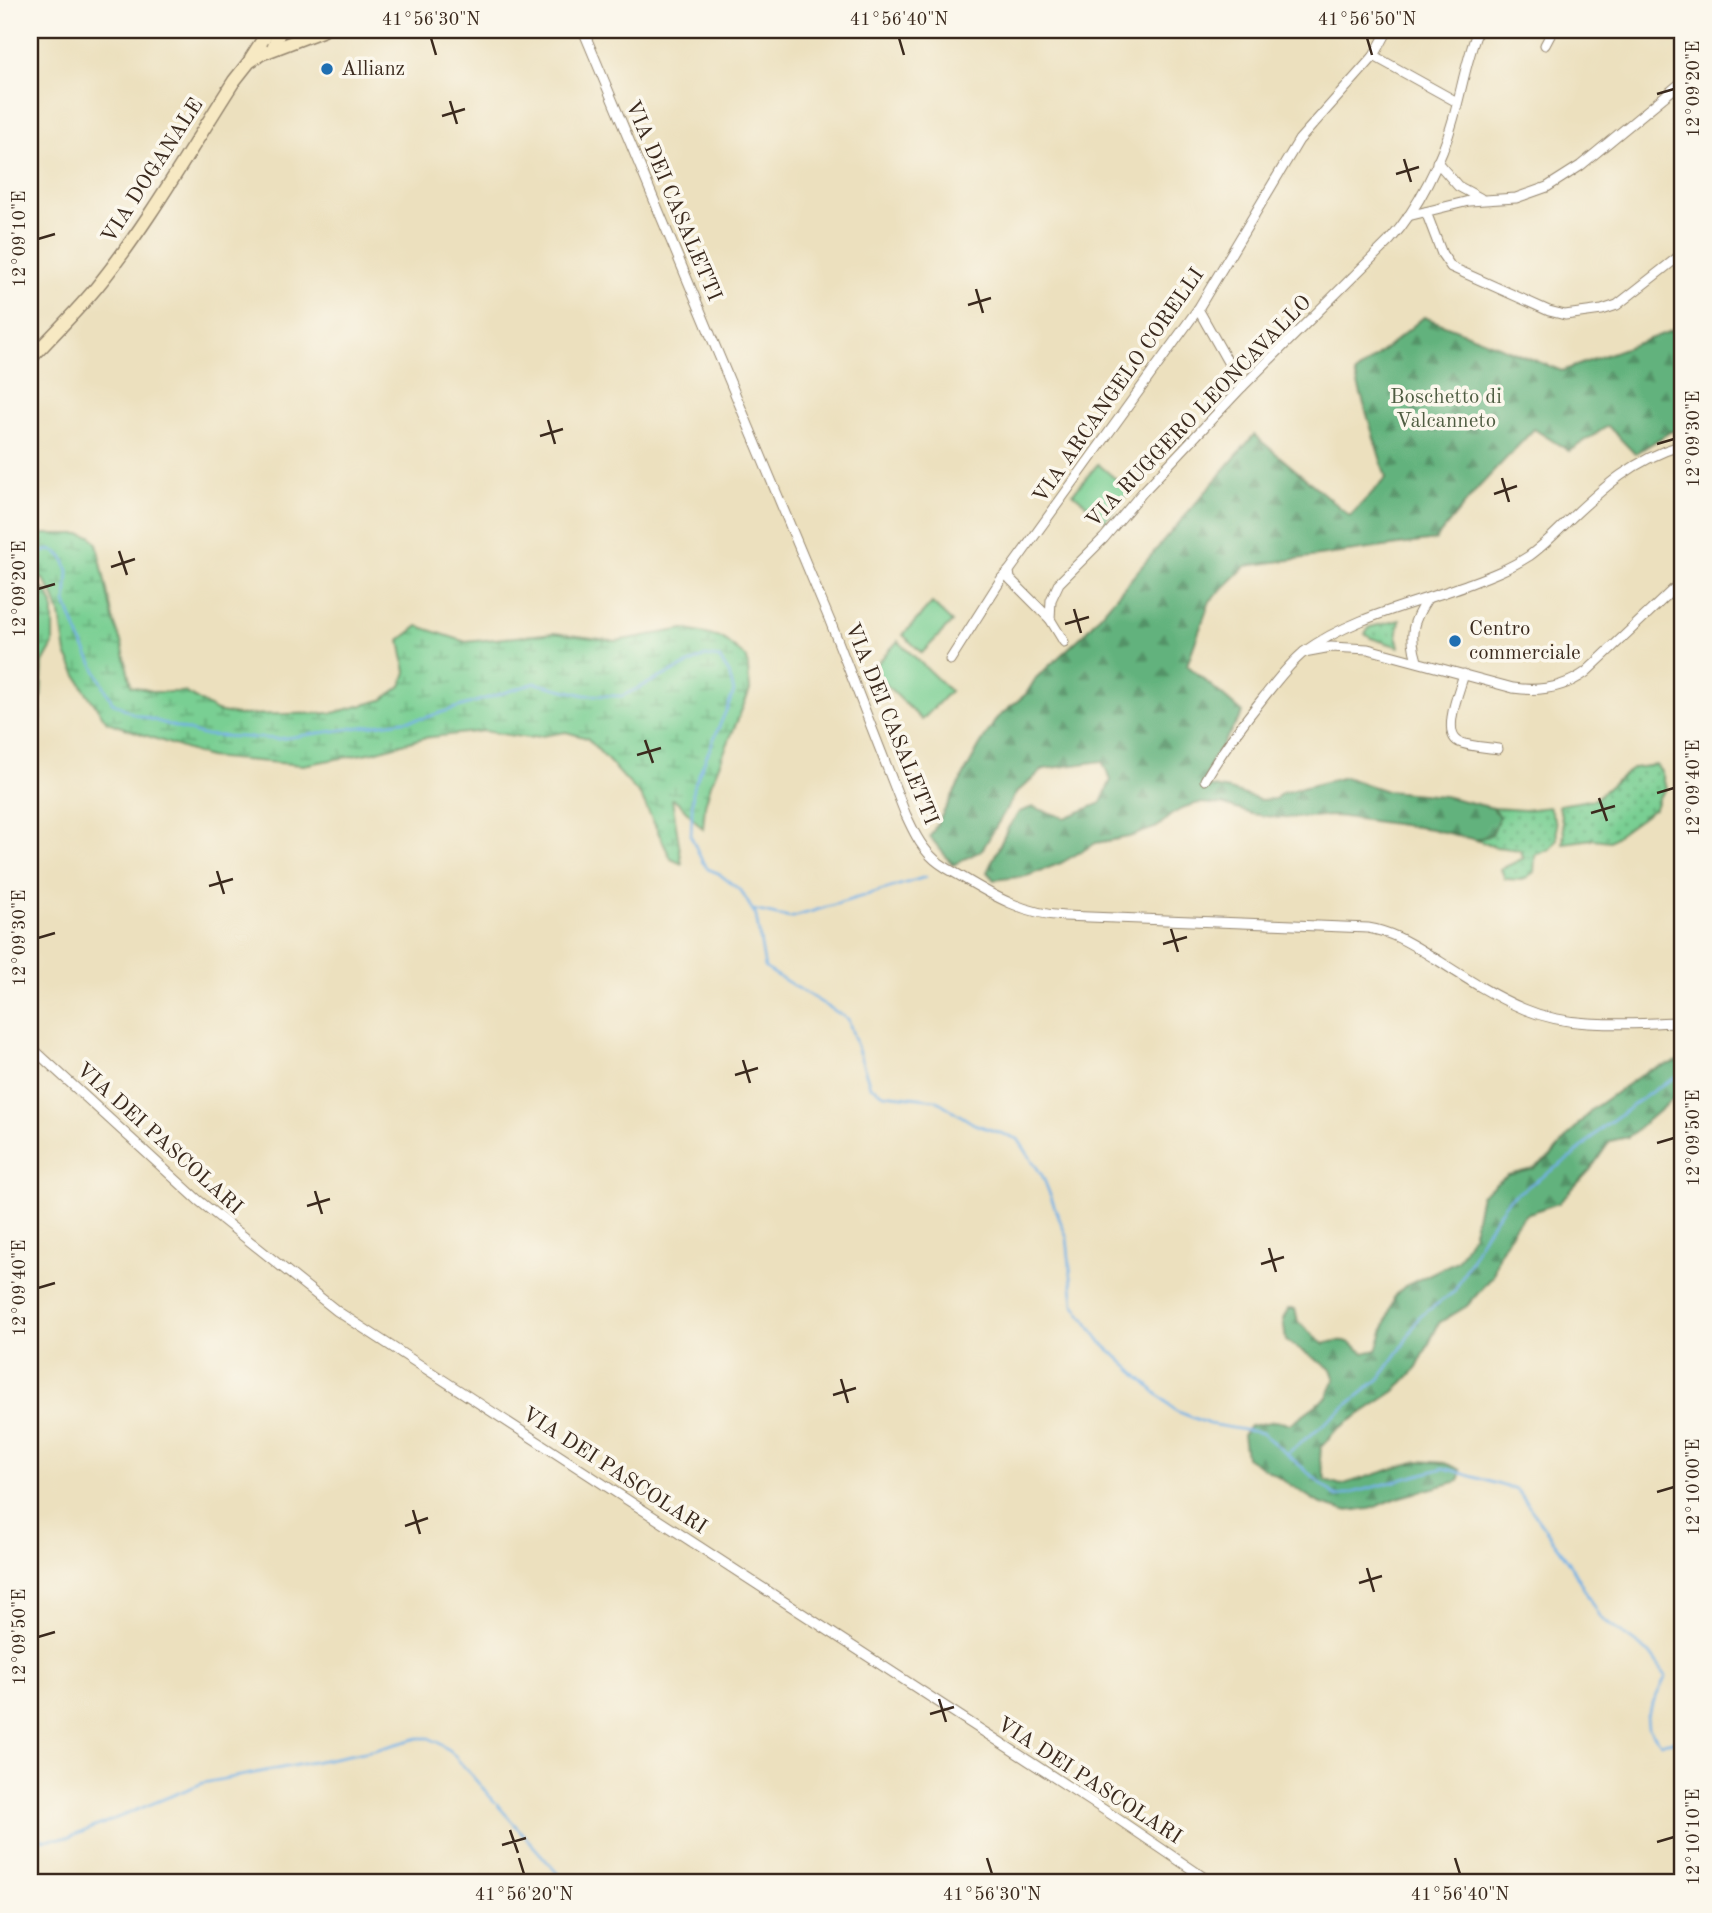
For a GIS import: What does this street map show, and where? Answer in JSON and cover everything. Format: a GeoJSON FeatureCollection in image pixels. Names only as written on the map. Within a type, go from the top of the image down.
{"type":"FeatureCollection","features":[{"type":"Feature","properties":{"kind":"main road"},"geometry":{"type":"LineString","coordinates":[[272,30],[273,48]]}},
{"type":"Feature","properties":{"kind":"main road"},"geometry":{"type":"LineString","coordinates":[[249,62],[272,30]]}},
{"type":"Feature","properties":{"kind":"main road","name":"VIA DOGANALE"},"geometry":{"type":"LineString","coordinates":[[30,359],[73,314],[115,263],[249,62],[273,48],[314,31]]}},
{"type":"Feature","properties":{"kind":"street","name":"VIA DEI CASALETTI"},"geometry":{"type":"LineString","coordinates":[[583,30],[825,608],[905,813],[931,857],[994,896],[1033,912],[1064,916],[1368,928],[1401,938],[1488,991],[1522,1009],[1546,1017],[1590,1023],[1682,1022]]}},
{"type":"Feature","properties":{"kind":"street","name":"VIA ARCANGELO CORELLI"},"geometry":{"type":"LineString","coordinates":[[950,660],[1002,578],[1198,309],[1299,140],[1374,56],[1388,30]]}},
{"type":"Feature","properties":{"kind":"street","name":"VIA RUGGERO LEONCAVALLO"},"geometry":{"type":"LineString","coordinates":[[1049,619],[1051,600],[1059,583],[1242,387],[1386,244],[1408,216],[1437,162],[1451,126],[1464,69],[1478,30]]}},
{"type":"Feature","properties":{"kind":"street"},"geometry":{"type":"LineString","coordinates":[[1545,45],[1553,30]]}},
{"type":"Feature","properties":{"kind":"street"},"geometry":{"type":"LineString","coordinates":[[1374,56],[1457,102]]}},
{"type":"Feature","properties":{"kind":"street"},"geometry":{"type":"LineString","coordinates":[[1408,216],[1482,199],[1522,196],[1540,190],[1566,176],[1682,82]]}},
{"type":"Feature","properties":{"kind":"street"},"geometry":{"type":"LineString","coordinates":[[1437,162],[1458,186],[1482,199]]}},
{"type":"Feature","properties":{"kind":"street"},"geometry":{"type":"LineString","coordinates":[[1426,212],[1443,257],[1451,267],[1561,315],[1579,314],[1618,305],[1682,254]]}},
{"type":"Feature","properties":{"kind":"street"},"geometry":{"type":"LineString","coordinates":[[1198,309],[1242,387]]}},
{"type":"Feature","properties":{"kind":"street"},"geometry":{"type":"LineString","coordinates":[[1205,780],[1241,727],[1289,666],[1328,635],[1357,622],[1487,577],[1521,561],[1625,471],[1648,457],[1682,445]]}},
{"type":"Feature","properties":{"kind":"street"},"geometry":{"type":"LineString","coordinates":[[1009,571],[1010,579],[1049,619],[1065,642]]}},
{"type":"Feature","properties":{"kind":"street"},"geometry":{"type":"LineString","coordinates":[[1304,652],[1356,647],[1381,651],[1525,690],[1549,689],[1582,675],[1682,581]]}},
{"type":"Feature","properties":{"kind":"street"},"geometry":{"type":"LineString","coordinates":[[1417,661],[1412,630],[1427,599]]}},
{"type":"Feature","properties":{"kind":"street"},"geometry":{"type":"LineString","coordinates":[[1464,674],[1451,722],[1452,735],[1464,743],[1498,749]]}},
{"type":"Feature","properties":{"kind":"street","name":"VIA DEI PASCOLARI"},"geometry":{"type":"LineString","coordinates":[[30,1046],[198,1200],[337,1311],[1212,1883]]}},
{"type":"Feature","properties":{"kind":"green space","name":"Boschetto di Valcanneto"},"geometry":{"type":"Polygon","coordinates":[[[1424,317],[1562,371],[1682,327],[1682,429],[1670,432],[1635,454],[1608,426],[1569,451],[1534,429],[1478,488],[1435,540],[1246,566],[1210,601],[1187,665],[1243,713],[1211,761],[1203,784],[1260,800],[1275,799],[1282,793],[1345,777],[1386,791],[1444,796],[1493,808],[1499,817],[1492,834],[1476,840],[1431,829],[1336,816],[1279,818],[1252,814],[1224,805],[1199,803],[1171,815],[1157,827],[1129,837],[1096,843],[1061,863],[1027,876],[994,880],[987,872],[1008,828],[1019,812],[1033,807],[1065,818],[1101,803],[1111,780],[1102,761],[1044,769],[1016,793],[982,850],[953,865],[930,837],[997,718],[1026,694],[1036,678],[1084,634],[1254,435],[1350,516],[1386,478],[1355,374],[1424,317]]]}},
{"type":"Feature","properties":{"kind":"green space"},"geometry":{"type":"Polygon","coordinates":[[[1098,464],[1130,491],[1105,521],[1073,493],[1098,464]]]}},
{"type":"Feature","properties":{"kind":"green space"},"geometry":{"type":"Polygon","coordinates":[[[30,533],[81,534],[91,536],[97,544],[131,686],[156,692],[185,692],[216,711],[238,715],[333,713],[382,700],[401,686],[406,672],[400,640],[418,626],[466,642],[554,633],[616,641],[684,629],[722,638],[747,658],[750,690],[711,784],[705,805],[703,829],[672,799],[682,864],[671,859],[641,796],[587,738],[566,732],[528,738],[483,731],[423,738],[374,752],[303,765],[208,757],[107,722],[84,689],[66,654],[60,614],[53,594],[43,579],[30,575],[30,533]]]}},
{"type":"Feature","properties":{"kind":"green space"},"geometry":{"type":"Polygon","coordinates":[[[35,583],[48,593],[53,605],[53,645],[43,663],[39,734],[30,739],[30,584],[35,583]]]}},
{"type":"Feature","properties":{"kind":"green space"},"geometry":{"type":"Polygon","coordinates":[[[932,603],[952,622],[922,653],[903,635],[932,603]]]}},
{"type":"Feature","properties":{"kind":"green space"},"geometry":{"type":"Polygon","coordinates":[[[1400,620],[1397,637],[1399,647],[1365,634],[1370,627],[1400,620]]]}},
{"type":"Feature","properties":{"kind":"green space"},"geometry":{"type":"Polygon","coordinates":[[[898,641],[950,691],[922,720],[871,670],[898,641]]]}},
{"type":"Feature","properties":{"kind":"green space"},"geometry":{"type":"Polygon","coordinates":[[[1656,765],[1662,773],[1666,789],[1655,808],[1610,841],[1593,839],[1563,843],[1559,805],[1595,799],[1634,768],[1656,765]]]}},
{"type":"Feature","properties":{"kind":"green space"},"geometry":{"type":"Polygon","coordinates":[[[1549,807],[1556,823],[1557,839],[1550,849],[1535,855],[1534,872],[1523,880],[1505,879],[1501,869],[1524,858],[1520,850],[1496,847],[1476,840],[1492,834],[1499,817],[1493,808],[1524,810],[1549,807]]]}},
{"type":"Feature","properties":{"kind":"green space"},"geometry":{"type":"Polygon","coordinates":[[[1682,1060],[1682,1091],[1628,1137],[1610,1141],[1590,1170],[1559,1203],[1526,1214],[1515,1226],[1498,1256],[1493,1276],[1467,1306],[1439,1323],[1417,1368],[1395,1391],[1335,1431],[1321,1447],[1320,1461],[1326,1480],[1341,1485],[1418,1461],[1445,1463],[1460,1470],[1459,1481],[1400,1497],[1370,1509],[1344,1511],[1319,1503],[1246,1457],[1243,1435],[1250,1426],[1275,1421],[1290,1424],[1327,1397],[1335,1380],[1331,1369],[1286,1341],[1283,1319],[1288,1309],[1295,1309],[1298,1322],[1323,1344],[1341,1341],[1349,1342],[1364,1353],[1377,1350],[1395,1295],[1405,1286],[1457,1261],[1472,1236],[1481,1195],[1508,1175],[1533,1169],[1551,1156],[1591,1110],[1647,1071],[1682,1060]]]}},
{"type":"Feature","properties":{"kind":"waterway"},"geometry":{"type":"LineString","coordinates":[[30,556],[49,550],[57,552],[64,559],[68,571],[66,603],[80,639],[112,702],[134,714],[202,735],[278,739],[424,718],[535,683],[585,695],[622,696],[705,656],[719,658],[729,673],[734,692],[693,788],[691,836],[708,869],[718,873],[741,891],[756,916],[765,968],[848,1019],[870,1086],[884,1094],[936,1100],[974,1124],[1018,1139],[1043,1177],[1067,1238],[1074,1304],[1101,1342],[1176,1411],[1209,1424],[1262,1433],[1337,1497],[1444,1468],[1517,1490],[1569,1562],[1599,1616],[1650,1654],[1666,1676],[1647,1716],[1648,1727],[1661,1743],[1682,1740]]}},
{"type":"Feature","properties":{"kind":"waterway"},"geometry":{"type":"LineString","coordinates":[[754,910],[790,918],[926,877]]}},
{"type":"Feature","properties":{"kind":"waterway"},"geometry":{"type":"LineString","coordinates":[[1288,1453],[1379,1379],[1419,1317],[1454,1292],[1485,1233],[1509,1199],[1573,1156],[1603,1127],[1657,1088],[1682,1074]]}},
{"type":"Feature","properties":{"kind":"waterway"},"geometry":{"type":"LineString","coordinates":[[30,1834],[44,1840],[70,1837],[203,1783],[375,1750],[418,1738],[429,1738],[451,1752],[566,1883]]}},
{"type":"Feature","properties":{"kind":"place","name":"Allianz"},"geometry":{"type":"Point","coordinates":[327,69]}},
{"type":"Feature","properties":{"kind":"place","name":"Centro commerciale"},"geometry":{"type":"Point","coordinates":[1455,641]}}]}
